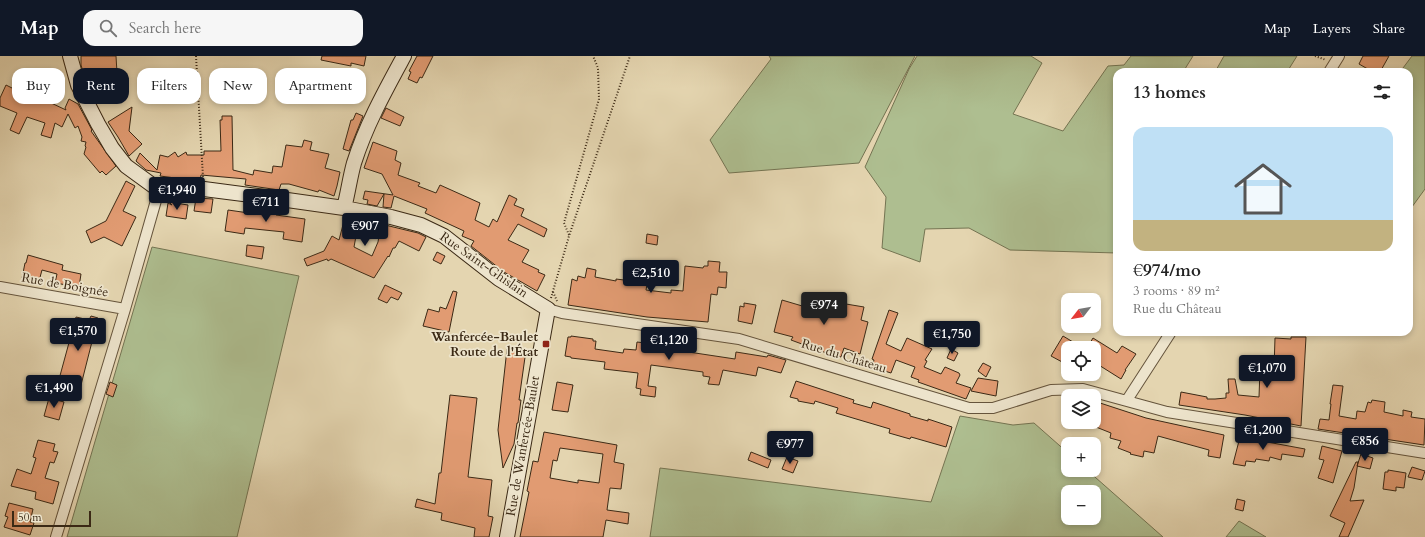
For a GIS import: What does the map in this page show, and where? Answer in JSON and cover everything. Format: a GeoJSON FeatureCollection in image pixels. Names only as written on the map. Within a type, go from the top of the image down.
{"type":"FeatureCollection","features":[{"type":"Feature","properties":{"kind":"main road"},"geometry":{"type":"LineString","coordinates":[[70,56],[78,85],[112,148],[126,166],[159,190]]}},
{"type":"Feature","properties":{"kind":"main road"},"geometry":{"type":"LineString","coordinates":[[344,208],[354,164],[363,139],[375,110],[404,56]]}},
{"type":"Feature","properties":{"kind":"main road","name":"Rue Saint-Ghislain"},"geometry":{"type":"LineString","coordinates":[[159,190],[204,189],[344,208],[391,217],[421,225],[434,230],[456,244],[499,279],[548,309]]}},
{"type":"Feature","properties":{"kind":"main road","name":"Rue de Wanfercée-Baulet"},"geometry":{"type":"LineString","coordinates":[[507,537],[548,309]]}},
{"type":"Feature","properties":{"kind":"street"},"geometry":{"type":"LineString","coordinates":[[1332,68],[1339,56]]}},
{"type":"Feature","properties":{"kind":"street"},"geometry":{"type":"LineString","coordinates":[[56,537],[125,309],[159,190]]}},
{"type":"Feature","properties":{"kind":"street","name":"Rue de Boignée"},"geometry":{"type":"LineString","coordinates":[[0,287],[125,309]]}},
{"type":"Feature","properties":{"kind":"street","name":"Rue du Château"},"geometry":{"type":"LineString","coordinates":[[548,309],[562,313],[739,338],[969,408],[993,408],[1051,390],[1083,389],[1167,412],[1425,453]]}},
{"type":"Feature","properties":{"kind":"street"},"geometry":{"type":"LineString","coordinates":[[1127,400],[1168,336]]}},
{"type":"Feature","properties":{"kind":"path"},"geometry":{"type":"LineString","coordinates":[[196,56],[204,189]]}},
{"type":"Feature","properties":{"kind":"path"},"geometry":{"type":"LineString","coordinates":[[569,236],[564,223],[599,99],[598,68],[593,56]]}},
{"type":"Feature","properties":{"kind":"path"},"geometry":{"type":"LineString","coordinates":[[548,309],[569,236],[630,56]]}},
{"type":"Feature","properties":{"kind":"green space"},"geometry":{"type":"Polygon","coordinates":[[[769,56],[915,56],[859,163],[729,173],[710,140],[771,59],[769,56]]]}},
{"type":"Feature","properties":{"kind":"green space"},"geometry":{"type":"Polygon","coordinates":[[[917,56],[1031,56],[1042,63],[1013,114],[1063,131],[1108,66],[1124,65],[1131,56],[1193,56],[1186,68],[1113,68],[1113,253],[1010,250],[969,228],[925,229],[920,262],[882,248],[886,197],[865,167],[909,69],[917,56]]]}},
{"type":"Feature","properties":{"kind":"green space"},"geometry":{"type":"Polygon","coordinates":[[[1224,56],[1297,56],[1290,68],[1217,68],[1224,56]]]}},
{"type":"Feature","properties":{"kind":"green space"},"geometry":{"type":"Polygon","coordinates":[[[1412,56],[1425,56],[1425,189],[1413,206],[1413,68],[1403,68],[1412,56]]]}},
{"type":"Feature","properties":{"kind":"green space"},"geometry":{"type":"Polygon","coordinates":[[[152,247],[299,276],[237,537],[67,537],[152,247]]]}},
{"type":"Feature","properties":{"kind":"green space"},"geometry":{"type":"Polygon","coordinates":[[[960,416],[1013,425],[1034,423],[1061,447],[1061,477],[1095,477],[1163,537],[650,537],[660,468],[931,502],[960,416]]]}},
{"type":"Feature","properties":{"kind":"green space"},"geometry":{"type":"Polygon","coordinates":[[[1239,521],[1266,537],[1226,537],[1239,521]]]}},
{"type":"Feature","properties":{"kind":"building"},"geometry":{"type":"Polygon","coordinates":[[[81,56],[116,56],[117,68],[82,68],[81,56]]]}},
{"type":"Feature","properties":{"kind":"building"},"geometry":{"type":"Polygon","coordinates":[[[322,56],[366,56],[364,66],[351,63],[351,66],[321,60],[322,56]]]}},
{"type":"Feature","properties":{"kind":"building"},"geometry":{"type":"Polygon","coordinates":[[[417,56],[433,56],[422,78],[420,77],[417,83],[408,79],[411,72],[409,71],[417,56]]]}},
{"type":"Feature","properties":{"kind":"building"},"geometry":{"type":"Polygon","coordinates":[[[1363,56],[1389,56],[1382,68],[1366,68],[1359,64],[1363,56]]]}},
{"type":"Feature","properties":{"kind":"building"},"geometry":{"type":"Polygon","coordinates":[[[6,85],[12,88],[12,104],[53,104],[66,110],[65,108],[69,99],[73,101],[73,104],[78,104],[92,130],[91,131],[116,166],[106,175],[102,171],[100,173],[84,154],[86,142],[81,141],[82,137],[78,126],[75,128],[68,114],[62,127],[55,123],[51,138],[41,135],[45,123],[27,117],[19,134],[10,130],[17,113],[0,106],[0,98],[6,85]]]}},
{"type":"Feature","properties":{"kind":"building"},"geometry":{"type":"Polygon","coordinates":[[[132,107],[129,131],[142,144],[129,156],[108,122],[132,107]]]}},
{"type":"Feature","properties":{"kind":"building"},"geometry":{"type":"Polygon","coordinates":[[[386,108],[404,117],[400,126],[381,118],[386,108]]]}},
{"type":"Feature","properties":{"kind":"building"},"geometry":{"type":"Polygon","coordinates":[[[356,113],[363,116],[349,151],[343,149],[351,120],[353,120],[356,113]]]}},
{"type":"Feature","properties":{"kind":"building"},"geometry":{"type":"Polygon","coordinates":[[[222,116],[232,116],[233,170],[253,175],[254,170],[272,173],[273,166],[282,167],[286,145],[302,147],[304,140],[312,142],[310,150],[329,154],[325,168],[340,172],[334,196],[319,190],[318,192],[289,184],[281,184],[279,190],[245,185],[246,179],[201,175],[200,181],[198,181],[160,176],[161,173],[146,170],[136,161],[140,153],[157,170],[160,155],[168,157],[175,152],[178,157],[186,152],[187,155],[204,155],[204,151],[221,151],[220,120],[222,120],[222,116]]]}},
{"type":"Feature","properties":{"kind":"building"},"geometry":{"type":"Polygon","coordinates":[[[373,142],[397,151],[395,160],[401,163],[398,175],[420,183],[418,186],[436,193],[440,185],[480,203],[475,220],[489,227],[493,219],[497,222],[509,195],[517,199],[514,205],[524,209],[521,216],[547,229],[544,237],[518,224],[508,240],[529,250],[522,262],[539,270],[538,272],[545,275],[537,291],[504,272],[471,246],[474,241],[462,236],[464,231],[425,213],[427,209],[394,196],[391,208],[383,207],[384,194],[377,206],[367,204],[368,200],[363,199],[365,191],[393,195],[382,174],[364,168],[373,142]]]}},
{"type":"Feature","properties":{"kind":"building"},"geometry":{"type":"Polygon","coordinates":[[[126,181],[135,186],[123,211],[136,217],[122,246],[104,237],[91,243],[86,231],[106,221],[126,181]]]}},
{"type":"Feature","properties":{"kind":"building"},"geometry":{"type":"Polygon","coordinates":[[[196,198],[213,199],[211,213],[194,211],[196,198]]]}},
{"type":"Feature","properties":{"kind":"building"},"geometry":{"type":"Polygon","coordinates":[[[169,202],[188,205],[186,219],[166,216],[168,203],[172,205],[169,202]]]}},
{"type":"Feature","properties":{"kind":"building"},"geometry":{"type":"Polygon","coordinates":[[[258,205],[277,210],[276,215],[305,219],[302,242],[283,239],[284,232],[245,228],[244,234],[225,231],[228,210],[256,214],[258,205]]]}},
{"type":"Feature","properties":{"kind":"building"},"geometry":{"type":"Polygon","coordinates":[[[345,217],[366,221],[356,236],[354,247],[372,256],[378,242],[381,224],[418,233],[426,237],[419,251],[399,241],[374,278],[331,259],[307,266],[304,259],[324,251],[332,236],[339,240],[345,217]]]}},
{"type":"Feature","properties":{"kind":"building"},"geometry":{"type":"Polygon","coordinates":[[[647,234],[658,236],[657,245],[646,243],[647,234]]]}},
{"type":"Feature","properties":{"kind":"building"},"geometry":{"type":"Polygon","coordinates":[[[247,245],[264,247],[262,259],[246,256],[247,245]]]}},
{"type":"Feature","properties":{"kind":"building"},"geometry":{"type":"Polygon","coordinates":[[[437,252],[445,256],[441,264],[433,260],[437,252]]]}},
{"type":"Feature","properties":{"kind":"building"},"geometry":{"type":"Polygon","coordinates":[[[28,255],[63,265],[62,270],[81,274],[79,287],[55,283],[57,274],[42,270],[39,281],[22,278],[28,255]]]}},
{"type":"Feature","properties":{"kind":"building"},"geometry":{"type":"Polygon","coordinates":[[[708,261],[720,262],[719,272],[727,272],[726,288],[718,287],[717,295],[711,294],[708,322],[647,317],[568,305],[572,279],[577,281],[578,276],[585,278],[587,268],[596,270],[595,277],[616,281],[616,279],[624,280],[626,269],[641,273],[642,268],[650,269],[646,290],[671,293],[671,290],[683,291],[685,266],[703,268],[704,266],[708,266],[708,261]]]}},
{"type":"Feature","properties":{"kind":"building"},"geometry":{"type":"Polygon","coordinates":[[[385,285],[402,293],[398,300],[391,297],[387,303],[378,299],[385,285]]]}},
{"type":"Feature","properties":{"kind":"building"},"geometry":{"type":"Polygon","coordinates":[[[453,291],[457,292],[449,332],[423,326],[428,309],[439,312],[440,307],[446,309],[453,291]]]}},
{"type":"Feature","properties":{"kind":"building"},"geometry":{"type":"Polygon","coordinates":[[[824,296],[834,298],[834,302],[864,307],[861,320],[868,322],[860,354],[844,348],[841,357],[810,348],[791,340],[793,337],[774,332],[782,300],[809,308],[821,315],[824,296]]]}},
{"type":"Feature","properties":{"kind":"building"},"geometry":{"type":"Polygon","coordinates":[[[744,303],[756,305],[752,324],[738,321],[740,306],[744,307],[744,303]]]}},
{"type":"Feature","properties":{"kind":"building"},"geometry":{"type":"Polygon","coordinates":[[[889,310],[898,313],[886,344],[901,351],[907,338],[932,349],[925,360],[927,361],[924,367],[941,374],[945,367],[959,373],[960,375],[956,383],[971,388],[966,399],[918,382],[919,380],[911,377],[915,367],[896,360],[891,373],[872,367],[874,360],[872,359],[889,310]]]}},
{"type":"Feature","properties":{"kind":"building"},"geometry":{"type":"Polygon","coordinates":[[[91,316],[98,318],[80,389],[58,383],[76,317],[89,320],[91,316]]]}},
{"type":"Feature","properties":{"kind":"building"},"geometry":{"type":"Polygon","coordinates":[[[571,336],[593,339],[593,341],[596,341],[595,349],[623,353],[624,349],[636,350],[637,342],[663,345],[662,348],[735,359],[736,352],[767,357],[768,355],[786,360],[781,373],[758,367],[756,376],[723,370],[719,385],[708,384],[710,377],[703,376],[703,372],[651,365],[648,386],[656,387],[655,397],[640,395],[641,389],[636,388],[638,373],[604,369],[605,362],[565,356],[568,337],[571,336]]]}},
{"type":"Feature","properties":{"kind":"building"},"geometry":{"type":"Polygon","coordinates":[[[1063,336],[1071,341],[1061,341],[1061,361],[1051,356],[1063,336]]]}},
{"type":"Feature","properties":{"kind":"building"},"geometry":{"type":"Polygon","coordinates":[[[1291,337],[1306,337],[1301,426],[1245,415],[1179,405],[1181,392],[1207,397],[1207,399],[1226,398],[1226,393],[1229,393],[1228,379],[1235,379],[1238,395],[1259,397],[1260,369],[1274,369],[1275,338],[1291,339],[1291,337]]]}},
{"type":"Feature","properties":{"kind":"building"},"geometry":{"type":"Polygon","coordinates":[[[1101,343],[1117,353],[1122,346],[1136,354],[1125,370],[1121,379],[1101,366],[1101,343]]]}},
{"type":"Feature","properties":{"kind":"building"},"geometry":{"type":"Polygon","coordinates":[[[507,349],[526,350],[519,400],[521,400],[514,444],[503,468],[498,430],[507,349]]]}},
{"type":"Feature","properties":{"kind":"building"},"geometry":{"type":"Polygon","coordinates":[[[951,349],[958,353],[954,361],[947,358],[951,349]]]}},
{"type":"Feature","properties":{"kind":"building"},"geometry":{"type":"Polygon","coordinates":[[[983,363],[991,367],[986,377],[978,371],[983,363]]]}},
{"type":"Feature","properties":{"kind":"building"},"geometry":{"type":"Polygon","coordinates":[[[978,378],[998,381],[996,396],[971,391],[978,378]]]}},
{"type":"Feature","properties":{"kind":"building"},"geometry":{"type":"Polygon","coordinates":[[[796,381],[854,400],[853,403],[871,408],[873,402],[910,414],[910,416],[928,421],[928,419],[952,427],[946,447],[911,437],[910,439],[889,433],[890,429],[836,413],[838,408],[815,401],[814,404],[798,401],[798,399],[790,397],[796,381]]]}},
{"type":"Feature","properties":{"kind":"building"},"geometry":{"type":"Polygon","coordinates":[[[110,382],[117,385],[113,397],[106,394],[110,382]]]}},
{"type":"Feature","properties":{"kind":"building"},"geometry":{"type":"Polygon","coordinates":[[[557,382],[573,385],[568,412],[552,410],[557,382]]]}},
{"type":"Feature","properties":{"kind":"building"},"geometry":{"type":"Polygon","coordinates":[[[1333,385],[1343,386],[1339,416],[1356,419],[1357,411],[1365,412],[1368,402],[1371,403],[1372,400],[1385,402],[1384,412],[1403,416],[1403,410],[1412,412],[1411,417],[1425,419],[1424,445],[1318,429],[1320,419],[1329,420],[1333,385]]]}},
{"type":"Feature","properties":{"kind":"building"},"geometry":{"type":"Polygon","coordinates":[[[450,395],[477,398],[468,477],[492,480],[488,516],[493,517],[489,537],[474,537],[475,528],[441,520],[442,513],[415,507],[417,499],[435,504],[439,473],[441,473],[450,395]]]}},
{"type":"Feature","properties":{"kind":"building"},"geometry":{"type":"Polygon","coordinates":[[[49,398],[64,402],[59,420],[44,416],[49,398]]]}},
{"type":"Feature","properties":{"kind":"building"},"geometry":{"type":"Polygon","coordinates":[[[1101,403],[1146,418],[1224,435],[1220,458],[1208,456],[1209,450],[1158,436],[1154,453],[1144,451],[1143,457],[1130,454],[1131,453],[1118,448],[1121,441],[1110,438],[1111,433],[1101,429],[1101,403]]]}},
{"type":"Feature","properties":{"kind":"building"},"geometry":{"type":"Polygon","coordinates":[[[544,432],[617,445],[614,462],[624,464],[621,489],[610,488],[607,510],[629,513],[628,524],[606,520],[603,537],[520,537],[529,492],[527,491],[533,461],[538,462],[544,432]],[[560,448],[557,461],[553,460],[550,478],[578,483],[578,480],[599,483],[603,454],[560,448]]]}},
{"type":"Feature","properties":{"kind":"building"},"geometry":{"type":"Polygon","coordinates":[[[1240,437],[1305,449],[1303,457],[1282,454],[1281,460],[1270,457],[1269,461],[1256,459],[1255,462],[1246,461],[1245,466],[1233,464],[1240,437]]]}},
{"type":"Feature","properties":{"kind":"building"},"geometry":{"type":"Polygon","coordinates":[[[38,440],[55,444],[53,451],[58,452],[54,463],[50,462],[45,478],[59,482],[53,504],[35,499],[36,492],[11,486],[17,469],[31,474],[36,458],[33,457],[38,440]]]}},
{"type":"Feature","properties":{"kind":"building"},"geometry":{"type":"Polygon","coordinates":[[[1322,446],[1342,451],[1333,483],[1318,478],[1324,460],[1319,459],[1322,446]]]}},
{"type":"Feature","properties":{"kind":"building"},"geometry":{"type":"Polygon","coordinates":[[[751,452],[771,460],[768,468],[748,460],[751,452]]]}},
{"type":"Feature","properties":{"kind":"building"},"geometry":{"type":"Polygon","coordinates":[[[1361,454],[1373,458],[1370,469],[1357,466],[1361,454]]]}},
{"type":"Feature","properties":{"kind":"building"},"geometry":{"type":"Polygon","coordinates":[[[787,457],[798,461],[793,473],[782,469],[787,457]]]}},
{"type":"Feature","properties":{"kind":"building"},"geometry":{"type":"Polygon","coordinates":[[[1356,462],[1358,462],[1354,488],[1350,501],[1364,500],[1348,537],[1339,537],[1345,523],[1330,516],[1356,462]]]}},
{"type":"Feature","properties":{"kind":"building"},"geometry":{"type":"Polygon","coordinates":[[[1412,467],[1425,471],[1422,480],[1408,477],[1412,467]]]}},
{"type":"Feature","properties":{"kind":"building"},"geometry":{"type":"Polygon","coordinates":[[[1388,470],[1406,473],[1404,488],[1396,487],[1396,491],[1383,489],[1385,472],[1388,472],[1388,470]]]}},
{"type":"Feature","properties":{"kind":"building"},"geometry":{"type":"Polygon","coordinates":[[[1237,499],[1245,501],[1243,511],[1235,509],[1237,499]]]}},
{"type":"Feature","properties":{"kind":"building"},"geometry":{"type":"Polygon","coordinates":[[[9,503],[33,509],[30,522],[34,523],[30,535],[4,527],[8,517],[5,516],[9,503]]]}},
{"type":"Feature","properties":{"kind":"place","name":"Wanfercée-Baulet Route de l'État"},"geometry":{"type":"Point","coordinates":[546,344]}}]}
